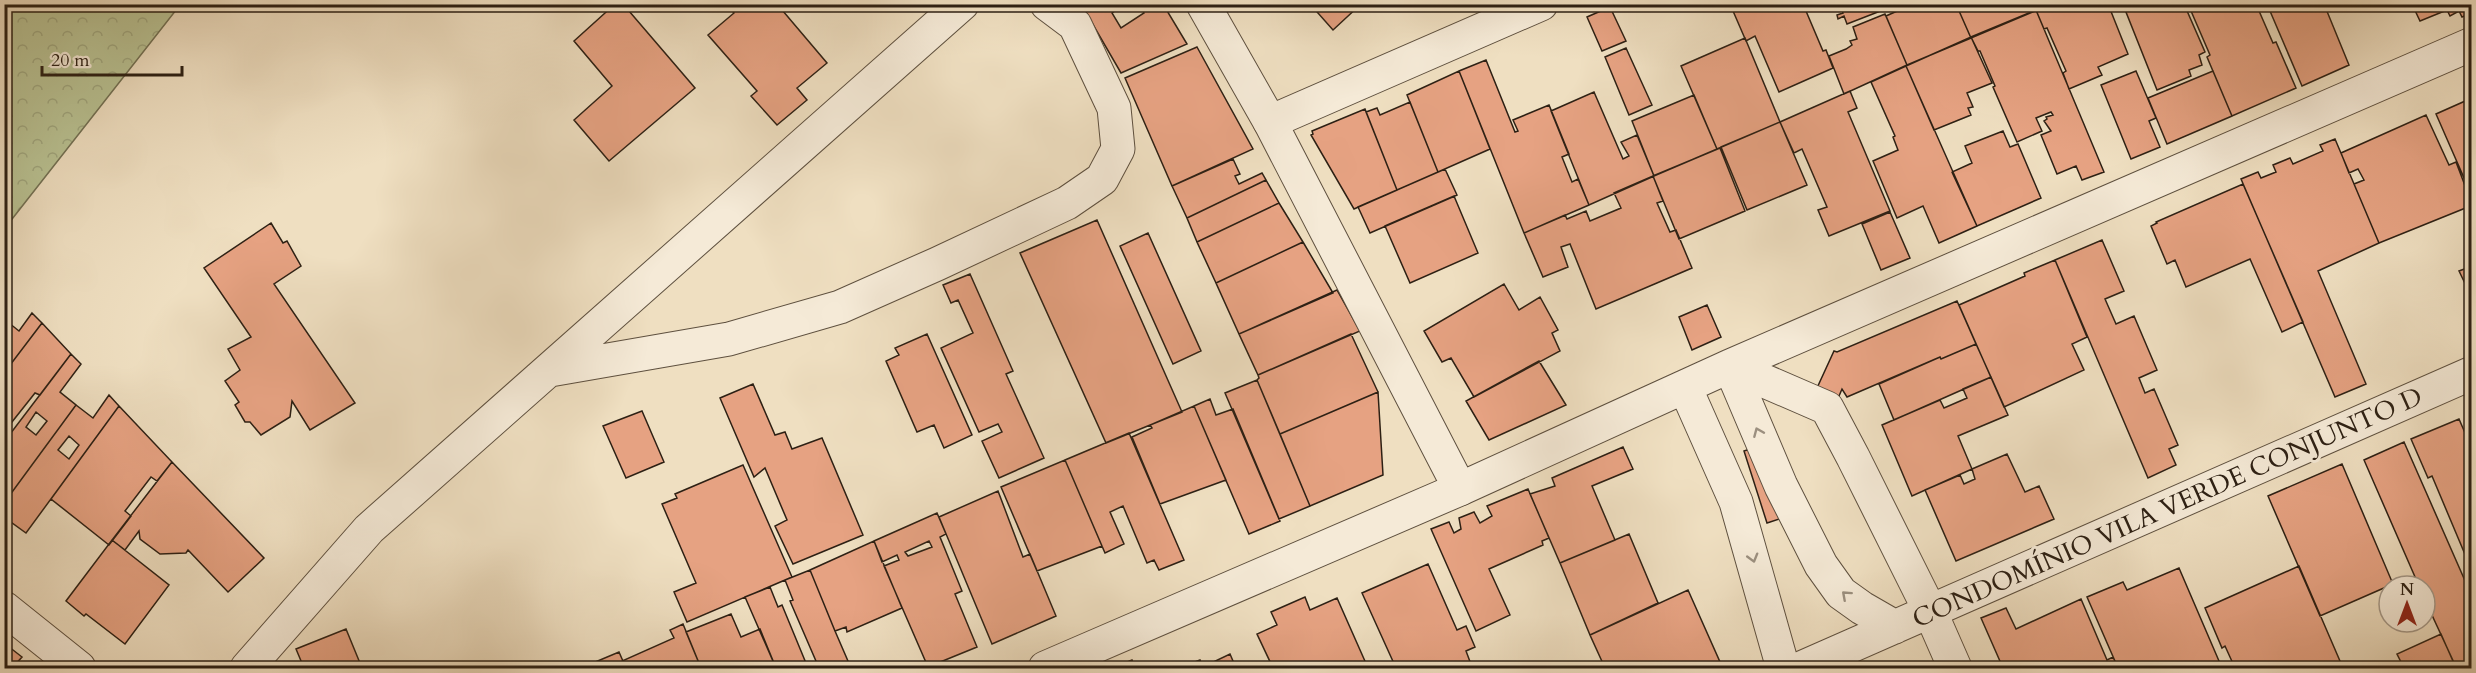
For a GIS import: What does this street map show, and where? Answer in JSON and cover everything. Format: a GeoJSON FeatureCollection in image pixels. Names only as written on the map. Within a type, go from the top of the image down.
{"type":"FeatureCollection","features":[{"type":"Feature","properties":{"kind":"street"},"geometry":{"type":"LineString","coordinates":[[550,370],[729,339],[840,307],[1067,203],[1102,179],[1118,149],[1114,108],[1075,25],[1047,4]]}},
{"type":"Feature","properties":{"kind":"street"},"geometry":{"type":"LineString","coordinates":[[1203,4],[1270,122],[1460,489]]}},
{"type":"Feature","properties":{"kind":"street"},"geometry":{"type":"LineString","coordinates":[[1270,122],[1541,4]]}},
{"type":"Feature","properties":{"kind":"street"},"geometry":{"type":"LineString","coordinates":[[247,669],[369,530],[955,7]]}},
{"type":"Feature","properties":{"kind":"street"},"geometry":{"type":"LineString","coordinates":[[1045,669],[1460,489],[1730,366],[2472,44]]}},
{"type":"Feature","properties":{"kind":"street"},"geometry":{"type":"LineString","coordinates":[[1730,366],[1827,408],[1930,611],[1955,669]]}},
{"type":"Feature","properties":{"kind":"street"},"geometry":{"type":"LineString","coordinates":[[1730,366],[1781,486],[1821,565],[1841,593],[1895,627]]}},
{"type":"Feature","properties":{"kind":"street","name":"CONDOMÍNIO VILA VERDE CONJUNTO D"},"geometry":{"type":"LineString","coordinates":[[1801,669],[2472,373]]}},
{"type":"Feature","properties":{"kind":"street"},"geometry":{"type":"LineString","coordinates":[[1684,387],[1736,502],[1783,669]]}},
{"type":"Feature","properties":{"kind":"street"},"geometry":{"type":"LineString","coordinates":[[4,608],[80,669]]}},
{"type":"Feature","properties":{"kind":"green space"},"geometry":{"type":"Polygon","coordinates":[[[4,5],[180,5],[5,228],[4,5]]]}},
{"type":"Feature","properties":{"kind":"building"},"geometry":{"type":"Polygon","coordinates":[[[615,4],[623,4],[695,88],[609,161],[574,120],[612,86],[574,41],[615,4]]]}},
{"type":"Feature","properties":{"kind":"building"},"geometry":{"type":"Polygon","coordinates":[[[727,4],[777,4],[827,63],[797,88],[807,100],[777,125],[751,96],[757,91],[708,35],[734,13],[727,4]]]}},
{"type":"Feature","properties":{"kind":"building"},"geometry":{"type":"Polygon","coordinates":[[[1081,4],[1125,4],[1112,13],[1121,28],[1144,13],[1139,4],[1163,4],[1187,44],[1121,73],[1081,4]]]}},
{"type":"Feature","properties":{"kind":"building"},"geometry":{"type":"Polygon","coordinates":[[[1310,4],[1361,4],[1333,30],[1310,4]]]}},
{"type":"Feature","properties":{"kind":"building"},"geometry":{"type":"Polygon","coordinates":[[[1730,4],[1803,4],[1823,51],[1826,50],[1833,68],[1779,92],[1755,36],[1746,41],[1730,4]]]}},
{"type":"Feature","properties":{"kind":"building"},"geometry":{"type":"Polygon","coordinates":[[[1839,4],[1881,4],[1883,10],[1847,24],[1844,16],[1838,19],[1837,15],[1843,13],[1839,4]]]}},
{"type":"Feature","properties":{"kind":"building"},"geometry":{"type":"Polygon","coordinates":[[[1913,4],[1956,4],[1971,38],[1907,65],[1886,16],[1913,4]]]}},
{"type":"Feature","properties":{"kind":"building"},"geometry":{"type":"Polygon","coordinates":[[[1956,4],[2032,4],[2035,11],[1971,38],[1956,4]]]}},
{"type":"Feature","properties":{"kind":"building"},"geometry":{"type":"Polygon","coordinates":[[[2048,4],[2108,4],[2128,54],[2098,67],[2102,75],[2069,89],[2063,73],[2066,71],[2047,28],[2044,29],[2036,10],[2048,4]]]}},
{"type":"Feature","properties":{"kind":"building"},"geometry":{"type":"Polygon","coordinates":[[[2130,4],[2184,4],[2205,52],[2199,55],[2202,65],[2189,70],[2191,76],[2157,90],[2124,7],[2130,4]]]}},
{"type":"Feature","properties":{"kind":"building"},"geometry":{"type":"Polygon","coordinates":[[[2188,4],[2256,4],[2296,88],[2232,116],[2207,57],[2210,55],[2188,4]]]}},
{"type":"Feature","properties":{"kind":"building"},"geometry":{"type":"Polygon","coordinates":[[[2267,4],[2324,4],[2349,65],[2302,86],[2267,4]]]}},
{"type":"Feature","properties":{"kind":"building"},"geometry":{"type":"Polygon","coordinates":[[[2412,4],[2472,4],[2472,13],[2462,17],[2459,11],[2450,16],[2447,10],[2420,21],[2412,4]]]}},
{"type":"Feature","properties":{"kind":"building"},"geometry":{"type":"Polygon","coordinates":[[[1610,7],[1626,41],[1602,51],[1587,17],[1610,7]]]}},
{"type":"Feature","properties":{"kind":"building"},"geometry":{"type":"Polygon","coordinates":[[[2036,10],[2104,172],[2082,180],[2076,166],[2057,174],[2041,135],[2051,131],[2044,121],[2046,117],[2053,115],[2051,112],[2036,118],[2042,131],[2017,142],[1980,51],[1971,37],[2036,10]]]}},
{"type":"Feature","properties":{"kind":"building"},"geometry":{"type":"Polygon","coordinates":[[[1885,14],[1907,65],[1844,94],[1829,56],[1846,49],[1852,45],[1850,41],[1857,39],[1853,27],[1885,14]]]}},
{"type":"Feature","properties":{"kind":"building"},"geometry":{"type":"Polygon","coordinates":[[[1971,37],[1992,83],[1967,93],[1973,107],[1968,108],[1971,115],[1934,130],[1906,66],[1971,37]]]}},
{"type":"Feature","properties":{"kind":"building"},"geometry":{"type":"Polygon","coordinates":[[[1745,38],[1780,122],[1717,149],[1681,66],[1745,38]]]}},
{"type":"Feature","properties":{"kind":"building"},"geometry":{"type":"Polygon","coordinates":[[[1197,47],[1253,149],[1172,186],[1125,78],[1197,47]]]}},
{"type":"Feature","properties":{"kind":"building"},"geometry":{"type":"Polygon","coordinates":[[[1626,48],[1652,105],[1629,115],[1605,57],[1626,48]]]}},
{"type":"Feature","properties":{"kind":"building"},"geometry":{"type":"Polygon","coordinates":[[[1486,60],[1515,132],[1518,131],[1513,120],[1549,105],[1569,154],[1562,157],[1572,182],[1578,179],[1589,205],[1524,233],[1459,71],[1486,60]]]}},
{"type":"Feature","properties":{"kind":"building"},"geometry":{"type":"Polygon","coordinates":[[[1906,66],[1977,226],[1939,243],[1923,206],[1897,218],[1873,161],[1898,150],[1893,137],[1895,136],[1871,82],[1906,66]]]}},
{"type":"Feature","properties":{"kind":"building"},"geometry":{"type":"Polygon","coordinates":[[[1459,71],[1490,149],[1438,172],[1407,95],[1459,71]]]}},
{"type":"Feature","properties":{"kind":"building"},"geometry":{"type":"Polygon","coordinates":[[[2136,71],[2156,118],[2149,121],[2160,147],[2131,159],[2101,85],[2136,71]]]}},
{"type":"Feature","properties":{"kind":"building"},"geometry":{"type":"Polygon","coordinates":[[[2213,71],[2232,116],[2167,144],[2148,98],[2213,71]]]}},
{"type":"Feature","properties":{"kind":"building"},"geometry":{"type":"Polygon","coordinates":[[[1850,91],[1857,108],[1848,112],[1890,211],[1829,236],[1818,210],[1827,207],[1802,149],[1794,153],[1780,122],[1850,91]]]}},
{"type":"Feature","properties":{"kind":"building"},"geometry":{"type":"Polygon","coordinates":[[[1594,92],[1623,159],[1629,156],[1621,142],[1637,135],[1654,176],[1589,205],[1551,111],[1594,92]]]}},
{"type":"Feature","properties":{"kind":"building"},"geometry":{"type":"Polygon","coordinates":[[[1694,95],[1717,149],[1654,176],[1632,121],[1694,95]]]}},
{"type":"Feature","properties":{"kind":"building"},"geometry":{"type":"Polygon","coordinates":[[[2472,98],[2472,186],[2468,187],[2436,114],[2472,98]]]}},
{"type":"Feature","properties":{"kind":"building"},"geometry":{"type":"Polygon","coordinates":[[[1410,102],[1438,172],[1397,190],[1366,112],[1377,108],[1380,115],[1410,102]]]}},
{"type":"Feature","properties":{"kind":"building"},"geometry":{"type":"Polygon","coordinates":[[[1365,109],[1397,190],[1354,209],[1311,135],[1312,131],[1365,109]]]}},
{"type":"Feature","properties":{"kind":"building"},"geometry":{"type":"Polygon","coordinates":[[[2426,115],[2449,165],[2456,162],[2472,204],[2379,243],[2354,184],[2364,180],[2358,169],[2349,173],[2341,153],[2426,115]]]}},
{"type":"Feature","properties":{"kind":"building"},"geometry":{"type":"Polygon","coordinates":[[[1780,122],[1807,185],[1747,210],[1721,147],[1780,122]]]}},
{"type":"Feature","properties":{"kind":"building"},"geometry":{"type":"Polygon","coordinates":[[[2003,131],[2010,147],[2018,144],[2041,198],[1977,226],[1952,172],[1972,163],[1965,146],[2003,131]]]}},
{"type":"Feature","properties":{"kind":"building"},"geometry":{"type":"Polygon","coordinates":[[[2335,139],[2379,243],[2318,271],[2366,384],[2335,397],[2241,179],[2258,172],[2261,178],[2276,172],[2273,165],[2290,158],[2293,164],[2323,151],[2320,145],[2335,139]]]}},
{"type":"Feature","properties":{"kind":"building"},"geometry":{"type":"Polygon","coordinates":[[[1720,148],[1745,211],[1679,239],[1653,176],[1720,148]]]}},
{"type":"Feature","properties":{"kind":"building"},"geometry":{"type":"Polygon","coordinates":[[[1233,159],[1240,174],[1235,176],[1239,184],[1262,173],[1266,180],[1187,218],[1172,186],[1233,159]]]}},
{"type":"Feature","properties":{"kind":"building"},"geometry":{"type":"Polygon","coordinates":[[[1445,169],[1457,195],[1370,233],[1358,207],[1445,169]]]}},
{"type":"Feature","properties":{"kind":"building"},"geometry":{"type":"Polygon","coordinates":[[[1653,176],[1663,201],[1657,203],[1670,232],[1676,230],[1692,268],[1596,309],[1570,244],[1561,247],[1568,267],[1543,277],[1524,233],[1565,215],[1567,219],[1586,211],[1590,221],[1621,208],[1614,193],[1653,176]]]}},
{"type":"Feature","properties":{"kind":"building"},"geometry":{"type":"Polygon","coordinates":[[[1266,180],[1279,203],[1197,242],[1187,218],[1266,180]]]}},
{"type":"Feature","properties":{"kind":"building"},"geometry":{"type":"Polygon","coordinates":[[[2243,184],[2303,322],[2282,332],[2250,259],[2186,287],[2175,260],[2167,264],[2151,226],[2243,184]]]}},
{"type":"Feature","properties":{"kind":"building"},"geometry":{"type":"Polygon","coordinates":[[[1454,196],[1478,253],[1410,283],[1385,226],[1454,196]]]}},
{"type":"Feature","properties":{"kind":"building"},"geometry":{"type":"Polygon","coordinates":[[[1279,203],[1303,242],[1216,283],[1197,242],[1279,203]]]}},
{"type":"Feature","properties":{"kind":"building"},"geometry":{"type":"Polygon","coordinates":[[[1890,212],[1910,258],[1881,270],[1862,224],[1890,212]]]}},
{"type":"Feature","properties":{"kind":"building"},"geometry":{"type":"Polygon","coordinates":[[[1097,220],[1182,412],[1106,443],[1020,253],[1097,220]]]}},
{"type":"Feature","properties":{"kind":"building"},"geometry":{"type":"Polygon","coordinates":[[[271,223],[283,243],[287,241],[301,266],[274,284],[355,403],[310,430],[292,401],[290,417],[261,435],[250,422],[245,422],[235,405],[239,402],[225,381],[240,370],[228,349],[251,337],[204,268],[271,223]]]}},
{"type":"Feature","properties":{"kind":"building"},"geometry":{"type":"Polygon","coordinates":[[[1148,233],[1201,351],[1173,364],[1120,246],[1148,233]]]}},
{"type":"Feature","properties":{"kind":"building"},"geometry":{"type":"Polygon","coordinates":[[[2102,240],[2124,291],[2105,299],[2116,324],[2134,316],[2157,370],[2139,378],[2145,393],[2154,389],[2178,445],[2169,449],[2176,465],[2148,478],[2055,260],[2102,240]]]}},
{"type":"Feature","properties":{"kind":"building"},"geometry":{"type":"Polygon","coordinates":[[[1303,242],[1333,293],[1239,334],[1216,283],[1303,242]]]}},
{"type":"Feature","properties":{"kind":"building"},"geometry":{"type":"Polygon","coordinates":[[[2055,260],[2087,337],[2072,344],[2084,370],[2004,407],[1959,305],[2055,260]]]}},
{"type":"Feature","properties":{"kind":"building"},"geometry":{"type":"Polygon","coordinates":[[[2472,266],[2472,298],[2459,271],[2472,266]]]}},
{"type":"Feature","properties":{"kind":"building"},"geometry":{"type":"Polygon","coordinates":[[[970,274],[1013,371],[1006,374],[1044,458],[999,478],[982,441],[1002,432],[998,424],[979,432],[941,348],[973,333],[958,300],[951,303],[943,285],[970,274]]]}},
{"type":"Feature","properties":{"kind":"building"},"geometry":{"type":"Polygon","coordinates":[[[1504,284],[1519,310],[1540,297],[1558,330],[1552,333],[1560,351],[1474,397],[1451,358],[1442,362],[1424,331],[1504,284]]]}},
{"type":"Feature","properties":{"kind":"building"},"geometry":{"type":"Polygon","coordinates":[[[1337,290],[1360,331],[1258,375],[1239,334],[1337,290]]]}},
{"type":"Feature","properties":{"kind":"building"},"geometry":{"type":"Polygon","coordinates":[[[1957,301],[1976,344],[1847,397],[1842,389],[1833,410],[1811,401],[1834,351],[1837,352],[1957,301]]]}},
{"type":"Feature","properties":{"kind":"building"},"geometry":{"type":"Polygon","coordinates":[[[1707,305],[1721,337],[1692,350],[1679,317],[1707,305]]]}},
{"type":"Feature","properties":{"kind":"building"},"geometry":{"type":"Polygon","coordinates":[[[32,313],[42,323],[4,373],[4,319],[19,331],[32,313]]]}},
{"type":"Feature","properties":{"kind":"building"},"geometry":{"type":"Polygon","coordinates":[[[42,323],[71,354],[40,395],[35,393],[4,432],[4,373],[42,323]]]}},
{"type":"Feature","properties":{"kind":"building"},"geometry":{"type":"Polygon","coordinates":[[[927,334],[972,435],[944,448],[934,425],[917,432],[886,361],[899,355],[895,348],[927,334]]]}},
{"type":"Feature","properties":{"kind":"building"},"geometry":{"type":"Polygon","coordinates":[[[1351,334],[1378,392],[1280,434],[1257,380],[1258,375],[1351,334]]]}},
{"type":"Feature","properties":{"kind":"building"},"geometry":{"type":"Polygon","coordinates":[[[1976,344],[1991,377],[1894,420],[1879,384],[1976,344]]]}},
{"type":"Feature","properties":{"kind":"building"},"geometry":{"type":"Polygon","coordinates":[[[71,354],[81,364],[60,392],[76,405],[4,503],[4,442],[71,354]],[[36,412],[26,427],[36,435],[47,421],[36,412]]]}},
{"type":"Feature","properties":{"kind":"building"},"geometry":{"type":"Polygon","coordinates":[[[1539,361],[1566,405],[1489,440],[1466,401],[1539,361]]]}},
{"type":"Feature","properties":{"kind":"building"},"geometry":{"type":"Polygon","coordinates":[[[1991,377],[2008,415],[1958,436],[1972,469],[1912,496],[1882,425],[1940,400],[1944,408],[1967,398],[1963,389],[1991,377]]]}},
{"type":"Feature","properties":{"kind":"building"},"geometry":{"type":"Polygon","coordinates":[[[1257,380],[1310,506],[1279,519],[1225,393],[1257,380]]]}},
{"type":"Feature","properties":{"kind":"building"},"geometry":{"type":"Polygon","coordinates":[[[753,384],[775,435],[785,432],[792,449],[822,438],[863,535],[793,564],[775,526],[787,520],[765,468],[754,477],[720,398],[753,384]]]}},
{"type":"Feature","properties":{"kind":"building"},"geometry":{"type":"Polygon","coordinates":[[[1378,392],[1383,475],[1310,506],[1280,434],[1378,392]]]}},
{"type":"Feature","properties":{"kind":"building"},"geometry":{"type":"Polygon","coordinates":[[[109,395],[119,406],[26,533],[4,517],[4,503],[76,405],[93,418],[109,395]],[[69,436],[58,450],[69,459],[79,445],[69,436]]]}},
{"type":"Feature","properties":{"kind":"building"},"geometry":{"type":"Polygon","coordinates":[[[1210,399],[1216,415],[1233,409],[1280,521],[1249,534],[1194,406],[1210,399]]]}},
{"type":"Feature","properties":{"kind":"building"},"geometry":{"type":"Polygon","coordinates":[[[119,406],[172,462],[157,481],[151,477],[125,511],[131,516],[109,545],[51,499],[119,406]]]}},
{"type":"Feature","properties":{"kind":"building"},"geometry":{"type":"Polygon","coordinates":[[[1194,406],[1226,480],[1160,504],[1132,437],[1152,428],[1150,425],[1194,406]]]}},
{"type":"Feature","properties":{"kind":"building"},"geometry":{"type":"Polygon","coordinates":[[[642,411],[664,462],[626,478],[603,426],[642,411]]]}},
{"type":"Feature","properties":{"kind":"building"},"geometry":{"type":"Polygon","coordinates":[[[2459,419],[2472,449],[2472,571],[2432,476],[2428,478],[2411,439],[2459,419]]]}},
{"type":"Feature","properties":{"kind":"building"},"geometry":{"type":"Polygon","coordinates":[[[1129,433],[1184,560],[1159,570],[1154,560],[1147,563],[1123,506],[1110,512],[1124,544],[1105,553],[1065,460],[1129,433]]]}},
{"type":"Feature","properties":{"kind":"building"},"geometry":{"type":"Polygon","coordinates":[[[1771,442],[1794,514],[1767,523],[1744,451],[1771,442]]]}},
{"type":"Feature","properties":{"kind":"building"},"geometry":{"type":"Polygon","coordinates":[[[2404,442],[2466,583],[2472,580],[2472,659],[2456,667],[2437,626],[2437,574],[2414,574],[2364,460],[2404,442]]]}},
{"type":"Feature","properties":{"kind":"building"},"geometry":{"type":"Polygon","coordinates":[[[1623,447],[1633,469],[1592,486],[1615,540],[1560,563],[1530,494],[1555,486],[1552,478],[1623,447]]]}},
{"type":"Feature","properties":{"kind":"building"},"geometry":{"type":"Polygon","coordinates":[[[2007,454],[2025,492],[2039,486],[2054,519],[1956,561],[1925,490],[1960,475],[1964,484],[1975,479],[1972,469],[2007,454]]]}},
{"type":"Feature","properties":{"kind":"building"},"geometry":{"type":"Polygon","coordinates":[[[1065,460],[1102,546],[1037,571],[1001,487],[1065,460]]]}},
{"type":"Feature","properties":{"kind":"building"},"geometry":{"type":"Polygon","coordinates":[[[172,462],[264,558],[228,592],[188,550],[186,553],[160,554],[140,539],[139,531],[125,550],[112,540],[172,462]]]}},
{"type":"Feature","properties":{"kind":"building"},"geometry":{"type":"Polygon","coordinates":[[[2342,464],[2389,574],[2377,574],[2377,591],[2320,616],[2268,496],[2342,464]]]}},
{"type":"Feature","properties":{"kind":"building"},"geometry":{"type":"Polygon","coordinates":[[[743,465],[792,577],[687,622],[674,592],[696,583],[662,504],[677,498],[675,494],[743,465]]]}},
{"type":"Feature","properties":{"kind":"building"},"geometry":{"type":"Polygon","coordinates":[[[1528,489],[1549,538],[1542,541],[1543,545],[1489,569],[1510,615],[1476,631],[1431,529],[1449,522],[1454,533],[1461,529],[1459,518],[1474,512],[1480,523],[1492,516],[1487,506],[1528,489]]]}},
{"type":"Feature","properties":{"kind":"building"},"geometry":{"type":"Polygon","coordinates":[[[998,491],[1023,557],[1030,554],[1056,616],[992,644],[939,517],[998,491]]]}},
{"type":"Feature","properties":{"kind":"building"},"geometry":{"type":"Polygon","coordinates":[[[937,513],[946,534],[940,537],[962,591],[955,594],[977,647],[928,667],[884,566],[899,560],[897,555],[882,562],[874,541],[937,513]],[[929,541],[905,552],[908,556],[932,547],[929,541]]]}},
{"type":"Feature","properties":{"kind":"building"},"geometry":{"type":"Polygon","coordinates":[[[1629,534],[1658,603],[1590,635],[1560,563],[1629,534]]]}},
{"type":"Feature","properties":{"kind":"building"},"geometry":{"type":"Polygon","coordinates":[[[112,540],[169,585],[125,644],[66,601],[112,540]]]}},
{"type":"Feature","properties":{"kind":"building"},"geometry":{"type":"Polygon","coordinates":[[[874,541],[902,608],[847,632],[846,627],[835,631],[810,570],[874,541]]]}},
{"type":"Feature","properties":{"kind":"building"},"geometry":{"type":"Polygon","coordinates":[[[1428,564],[1457,630],[1466,626],[1475,647],[1466,651],[1472,667],[1396,668],[1362,593],[1428,564]]]}},
{"type":"Feature","properties":{"kind":"building"},"geometry":{"type":"Polygon","coordinates":[[[2299,566],[2343,668],[2235,668],[2225,646],[2222,648],[2205,608],[2299,566]]]}},
{"type":"Feature","properties":{"kind":"building"},"geometry":{"type":"Polygon","coordinates":[[[2179,568],[2222,668],[2118,668],[2087,597],[2123,582],[2127,590],[2179,568]]]}},
{"type":"Feature","properties":{"kind":"building"},"geometry":{"type":"Polygon","coordinates":[[[810,570],[851,668],[819,668],[790,601],[793,600],[785,580],[810,570]]]}},
{"type":"Feature","properties":{"kind":"building"},"geometry":{"type":"Polygon","coordinates":[[[770,587],[778,607],[782,605],[808,668],[776,668],[745,597],[770,587]]]}},
{"type":"Feature","properties":{"kind":"building"},"geometry":{"type":"Polygon","coordinates":[[[1688,590],[1720,662],[1707,668],[1605,668],[1590,635],[1688,590]]]}},
{"type":"Feature","properties":{"kind":"building"},"geometry":{"type":"Polygon","coordinates":[[[1305,597],[1310,610],[1337,598],[1368,668],[1273,668],[1257,634],[1277,625],[1271,612],[1305,597]]]}},
{"type":"Feature","properties":{"kind":"building"},"geometry":{"type":"Polygon","coordinates":[[[2081,599],[2107,660],[2113,657],[2118,668],[2003,668],[1981,618],[2006,608],[2016,629],[2081,599]]]}},
{"type":"Feature","properties":{"kind":"building"},"geometry":{"type":"Polygon","coordinates":[[[731,614],[741,637],[760,629],[776,668],[701,668],[686,632],[731,614]]]}},
{"type":"Feature","properties":{"kind":"building"},"geometry":{"type":"Polygon","coordinates":[[[683,624],[701,668],[626,668],[622,661],[674,638],[670,630],[683,624]]]}},
{"type":"Feature","properties":{"kind":"building"},"geometry":{"type":"Polygon","coordinates":[[[346,629],[362,668],[304,668],[296,649],[346,629]]]}},
{"type":"Feature","properties":{"kind":"building"},"geometry":{"type":"Polygon","coordinates":[[[2441,634],[2456,668],[2404,668],[2397,654],[2441,634]]]}},
{"type":"Feature","properties":{"kind":"building"},"geometry":{"type":"Polygon","coordinates":[[[4,643],[22,657],[12,668],[4,668],[4,643]]]}},
{"type":"Feature","properties":{"kind":"building"},"geometry":{"type":"Polygon","coordinates":[[[619,652],[626,668],[581,668],[619,652]]]}},
{"type":"Feature","properties":{"kind":"building"},"geometry":{"type":"Polygon","coordinates":[[[1230,654],[1236,668],[1179,668],[1200,660],[1203,667],[1230,654]]]}},
{"type":"Feature","properties":{"kind":"building"},"geometry":{"type":"Polygon","coordinates":[[[1132,660],[1135,668],[1112,668],[1132,660]]]}}]}
